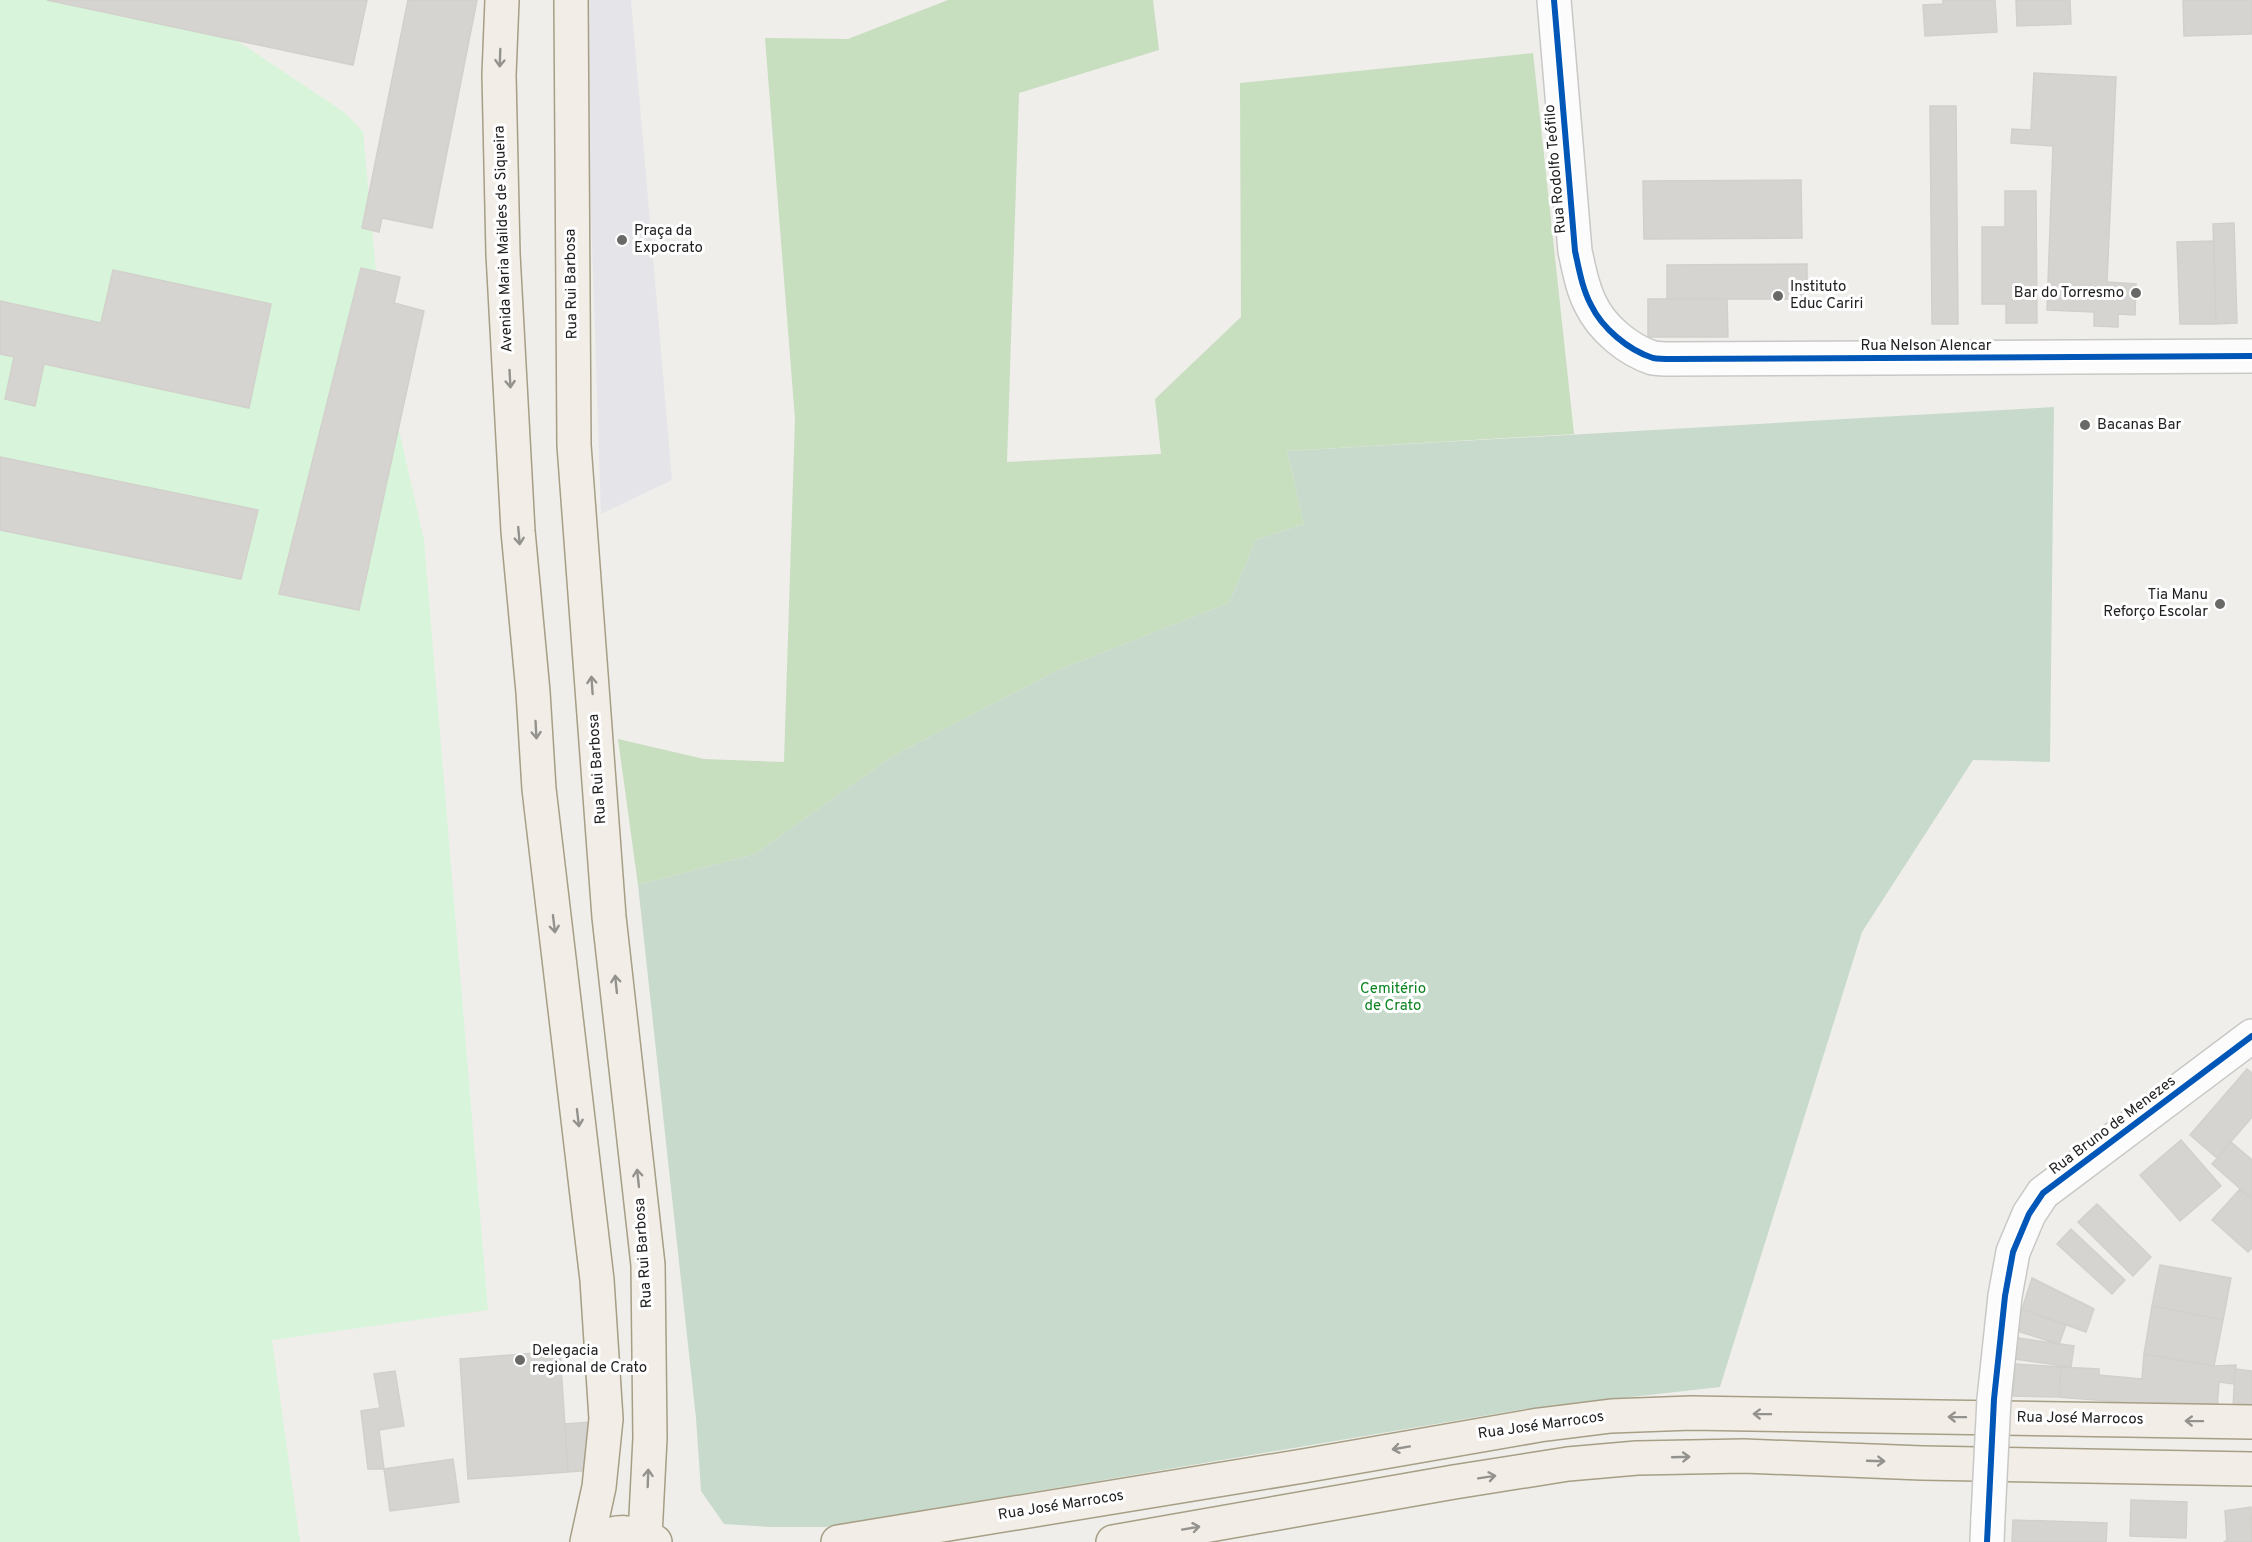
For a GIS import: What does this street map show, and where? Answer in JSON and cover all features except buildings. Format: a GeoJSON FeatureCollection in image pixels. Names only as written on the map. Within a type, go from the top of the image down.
{"type":"FeatureCollection","features":[{"type":"Feature","properties":{"kind":"main road","name":"Avenida Maria Maildes de Siqueira"},"geometry":{"type":"LineString","coordinates":[[502,0],[499,75],[503,254],[515,478],[539,789],[597,1280]]}},
{"type":"Feature","properties":{"kind":"main road","name":"Rua Rui Barbosa"},"geometry":{"type":"LineString","coordinates":[[571,0],[574,444],[609,917],[648,1264],[650,1539]]}},
{"type":"Feature","properties":{"kind":"main road"},"geometry":{"type":"LineString","coordinates":[[587,1542],[599,1486],[606,1419],[597,1280],[648,1264]]}},
{"type":"Feature","properties":{"kind":"main road","name":"Rua José Marrocos"},"geometry":{"type":"LineString","coordinates":[[838,1542],[1303,1466],[1445,1440],[1611,1416],[1691,1413],[2252,1422]]}},
{"type":"Feature","properties":{"kind":"main road"},"geometry":{"type":"LineString","coordinates":[[1445,1440],[1454,1482]]}},
{"type":"Feature","properties":{"kind":"main road"},"geometry":{"type":"LineString","coordinates":[[1113,1542],[1454,1482],[1568,1464],[1637,1458],[1732,1456],[1922,1463],[2252,1468]]}},
{"type":"Feature","properties":{"kind":"main road"},"geometry":{"type":"LineString","coordinates":[[595,1542],[612,1533],[629,1532],[650,1539]]}},
{"type":"Feature","properties":{"kind":"street","name":"Rua Rodolfo Teófilo"},"geometry":{"type":"LineString","coordinates":[[1554,0],[1575,251],[1581,279],[1591,306],[1608,329]]}},
{"type":"Feature","properties":{"kind":"street","name":"Rua Nelson Alencar"},"geometry":{"type":"LineString","coordinates":[[1608,329],[1630,346],[1654,358],[1672,359],[2252,356]]}},
{"type":"Feature","properties":{"kind":"street","name":"Rua Bruno de Menezes"},"geometry":{"type":"LineString","coordinates":[[1988,1529],[1994,1399],[2005,1296],[2013,1252],[2029,1214],[2043,1193],[2252,1036]]}},
{"type":"Feature","properties":{"kind":"green space"},"geometry":{"type":"Polygon","coordinates":[[[0,0],[176,0],[344,112],[363,132],[385,368],[424,540],[488,1310],[272,1340],[300,1542],[0,1542],[0,0]]]}},
{"type":"Feature","properties":{"kind":"green space"},"geometry":{"type":"Polygon","coordinates":[[[948,0],[1153,0],[1159,50],[1019,93],[1007,462],[1161,454],[1155,399],[1241,317],[1240,83],[1533,53],[1574,434],[1287,451],[1304,524],[1256,540],[1229,603],[1058,670],[893,756],[755,854],[638,885],[618,739],[704,759],[784,762],[795,419],[765,38],[848,39],[948,0]]]}},
{"type":"Feature","properties":{"kind":"green space","name":"Cemitério de Crato"},"geometry":{"type":"Polygon","coordinates":[[[2054,407],[2050,762],[1973,760],[1862,932],[1720,1387],[1524,1409],[825,1527],[724,1524],[701,1491],[696,1418],[638,885],[755,854],[893,756],[1058,670],[1229,603],[1256,540],[1304,524],[1287,451],[2054,407]]]}},
{"type":"Feature","properties":{"kind":"shaded area","name":"Praça da Expocrato"},"geometry":{"type":"Polygon","coordinates":[[[584,0],[631,0],[672,480],[601,514],[584,0]]]}},
{"type":"Feature","properties":{"kind":"cycle path"},"geometry":{"type":"LineString","coordinates":[[1554,0],[1575,251],[1581,278],[1596,314],[1609,330],[1634,350],[1653,358],[1670,359],[2252,356]]}},
{"type":"Feature","properties":{"kind":"cycle path"},"geometry":{"type":"LineString","coordinates":[[1987,1542],[1994,1399],[2005,1296],[2013,1252],[2029,1214],[2043,1193],[2252,1036]]}},
{"type":"Feature","properties":{"kind":"place","name":"Praça da Expocrato"},"geometry":{"type":"Point","coordinates":[622,240]}},
{"type":"Feature","properties":{"kind":"place","name":"Bar do Torresmo"},"geometry":{"type":"Point","coordinates":[2136,293]}},
{"type":"Feature","properties":{"kind":"place","name":"Instituto Educ Cariri"},"geometry":{"type":"Point","coordinates":[1778,296]}},
{"type":"Feature","properties":{"kind":"place","name":"Bacanas Bar"},"geometry":{"type":"Point","coordinates":[2085,425]}},
{"type":"Feature","properties":{"kind":"place","name":"Tia Manu Reforço Escolar"},"geometry":{"type":"Point","coordinates":[2220,604]}},
{"type":"Feature","properties":{"kind":"place","name":"Delegacia regional de Crato"},"geometry":{"type":"Point","coordinates":[520,1360]}}]}
